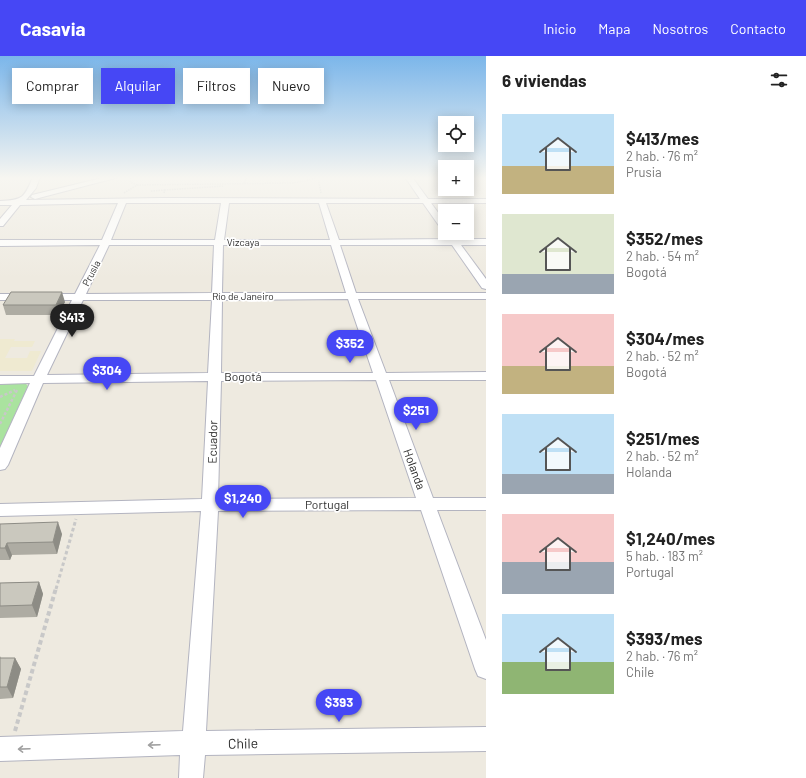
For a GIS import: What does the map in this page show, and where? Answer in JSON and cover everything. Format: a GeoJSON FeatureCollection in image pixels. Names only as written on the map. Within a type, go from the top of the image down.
{"type":"FeatureCollection","features":[{"type":"Feature","properties":{"kind":"street"},"geometry":{"type":"LineString","coordinates":[[0,224],[11,211]]}},
{"type":"Feature","properties":{"kind":"street","name":"Prusia"},"geometry":{"type":"LineString","coordinates":[[0,465],[38,380],[106,242],[119,211]]}},
{"type":"Feature","properties":{"kind":"street","name":"Ecuador"},"geometry":{"type":"LineString","coordinates":[[190,778],[210,505],[213,376],[219,242],[222,211]]}},
{"type":"Feature","properties":{"kind":"street","name":"Holanda"},"geometry":{"type":"LineString","coordinates":[[325,211],[352,296],[428,503],[486,669]]}},
{"type":"Feature","properties":{"kind":"street"},"geometry":{"type":"LineString","coordinates":[[455,242],[486,286]]}},
{"type":"Feature","properties":{"kind":"street","name":"Vizcaya"},"geometry":{"type":"LineString","coordinates":[[0,243],[486,242]]}},
{"type":"Feature","properties":{"kind":"street","name":"Río de Janeiro"},"geometry":{"type":"LineString","coordinates":[[0,297],[486,296]]}},
{"type":"Feature","properties":{"kind":"street","name":"Bogotá"},"geometry":{"type":"LineString","coordinates":[[3,385],[38,380],[213,376],[486,376]]}},
{"type":"Feature","properties":{"kind":"street","name":"Portugal"},"geometry":{"type":"LineString","coordinates":[[0,510],[210,505],[428,503],[486,504]]}},
{"type":"Feature","properties":{"kind":"street","name":"Chile"},"geometry":{"type":"LineString","coordinates":[[5,750],[192,743],[486,739]]}},
{"type":"Feature","properties":{"kind":"path"},"geometry":{"type":"LineString","coordinates":[[3,385],[17,390]]}},
{"type":"Feature","properties":{"kind":"path"},"geometry":{"type":"LineString","coordinates":[[0,397],[17,390]]}},
{"type":"Feature","properties":{"kind":"path"},"geometry":{"type":"LineString","coordinates":[[0,424],[17,390]]}},
{"type":"Feature","properties":{"kind":"path"},"geometry":{"type":"LineString","coordinates":[[5,750],[80,509]]}},
{"type":"Feature","properties":{"kind":"shaded area"},"geometry":{"type":"Polygon","coordinates":[[[0,339],[35,341],[32,347],[11,347],[5,358],[27,358],[30,351],[41,351],[32,371],[0,371],[0,339]]]}},
{"type":"Feature","properties":{"kind":"green space"},"geometry":{"type":"Polygon","coordinates":[[[0,383],[25,383],[28,386],[0,447],[0,383]]]}},
{"type":"Feature","properties":{"kind":"building"},"geometry":{"type":"Polygon","coordinates":[[[11,292],[62,292],[56,305],[3,305],[11,292]]]}},
{"type":"Feature","properties":{"kind":"building"},"geometry":{"type":"Polygon","coordinates":[[[58,522],[53,542],[7,543],[5,548],[0,548],[0,524],[58,522]]]}},
{"type":"Feature","properties":{"kind":"building"},"geometry":{"type":"Polygon","coordinates":[[[39,582],[32,605],[0,606],[0,583],[39,582]]]}},
{"type":"Feature","properties":{"kind":"building"},"geometry":{"type":"Polygon","coordinates":[[[0,658],[15,658],[7,687],[0,687],[0,658]]]}}]}
